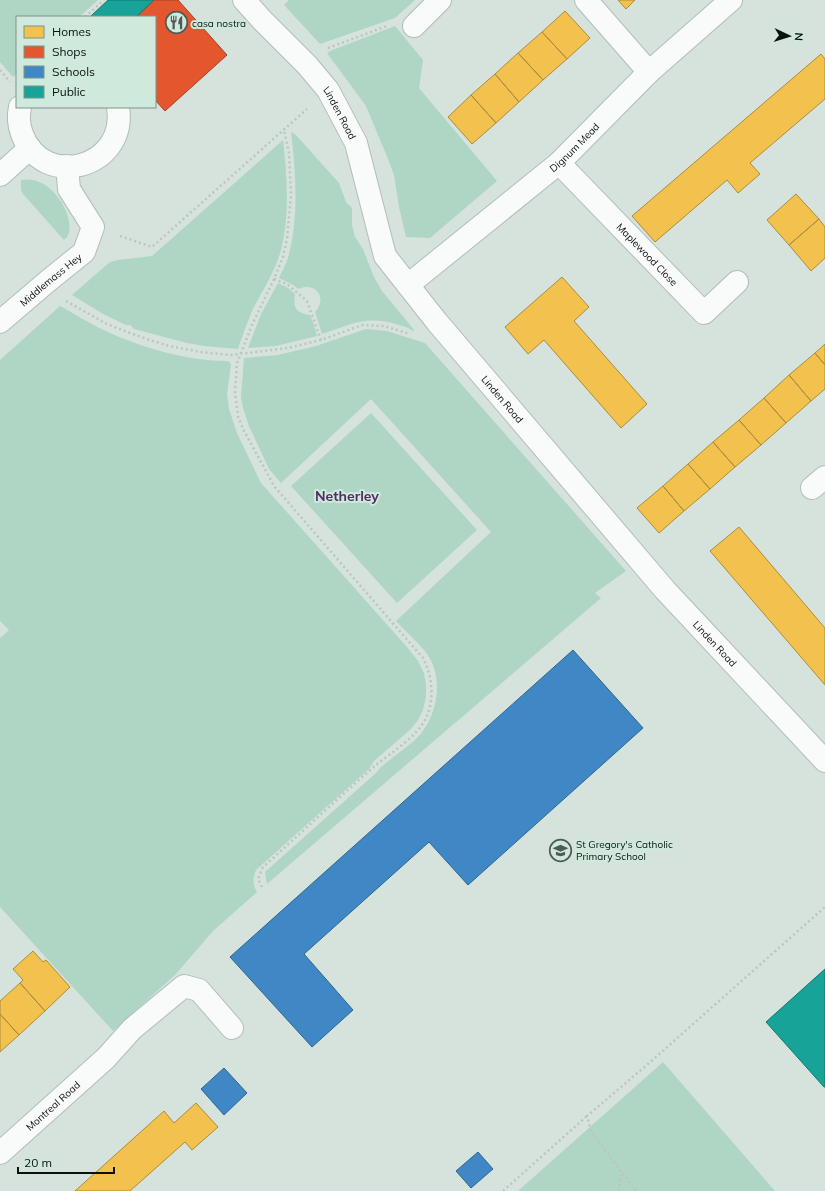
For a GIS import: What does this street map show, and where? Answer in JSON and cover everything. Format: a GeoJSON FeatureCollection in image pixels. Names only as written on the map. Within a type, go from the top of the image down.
{"type":"FeatureCollection","features":[{"type":"Feature","properties":{"kind":"street","name":"Linden Road"},"geometry":{"type":"LineString","coordinates":[[244,0],[307,65],[328,90],[356,143],[385,256],[437,322],[665,590],[825,761]]}},
{"type":"Feature","properties":{"kind":"street"},"geometry":{"type":"LineString","coordinates":[[414,26],[440,0]]}},
{"type":"Feature","properties":{"kind":"street"},"geometry":{"type":"LineString","coordinates":[[586,0],[649,72]]}},
{"type":"Feature","properties":{"kind":"street","name":"Dignum Mead"},"geometry":{"type":"LineString","coordinates":[[408,285],[559,162],[649,72],[731,0]]}},
{"type":"Feature","properties":{"kind":"street"},"geometry":{"type":"LineString","coordinates":[[20,108],[20,127],[25,142],[35,154],[46,162],[59,166],[75,167],[91,162],[104,153],[114,140],[118,124],[118,108]]}},
{"type":"Feature","properties":{"kind":"street"},"geometry":{"type":"LineString","coordinates":[[0,175],[30,148]]}},
{"type":"Feature","properties":{"kind":"street","name":"Maplewood Close"},"geometry":{"type":"LineString","coordinates":[[559,162],[704,313],[737,282]]}},
{"type":"Feature","properties":{"kind":"street"},"geometry":{"type":"LineString","coordinates":[[67,166],[70,189],[93,226]]}},
{"type":"Feature","properties":{"kind":"street","name":"Middlemass Hey"},"geometry":{"type":"LineString","coordinates":[[0,322],[84,252],[93,226]]}},
{"type":"Feature","properties":{"kind":"street","name":"Montreal Road"},"geometry":{"type":"LineString","coordinates":[[0,1153],[106,1058],[132,1029],[184,986],[199,990],[232,1028]]}},
{"type":"Feature","properties":{"kind":"path"},"geometry":{"type":"LineString","coordinates":[[86,16],[104,0]]}},
{"type":"Feature","properties":{"kind":"path"},"geometry":{"type":"LineString","coordinates":[[307,65],[322,50],[391,24],[398,22],[414,26]]}},
{"type":"Feature","properties":{"kind":"path"},"geometry":{"type":"LineString","coordinates":[[93,226],[152,247],[328,90]]}},
{"type":"Feature","properties":{"kind":"path"},"geometry":{"type":"LineString","coordinates":[[262,887],[258,879],[263,867],[375,766],[419,729],[425,719],[431,703],[432,692],[428,667],[423,658],[274,486],[243,429],[238,416],[235,392],[237,363],[252,325],[274,279],[287,239],[291,195],[289,153],[284,130]]}},
{"type":"Feature","properties":{"kind":"path"},"geometry":{"type":"LineString","coordinates":[[274,279],[287,284],[307,301],[321,340]]}},
{"type":"Feature","properties":{"kind":"path"},"geometry":{"type":"LineString","coordinates":[[48,281],[66,302],[107,324],[169,346],[208,353],[231,355],[288,348],[321,340],[363,325],[384,326],[418,336],[437,322]]}},
{"type":"Feature","properties":{"kind":"path"},"geometry":{"type":"LineString","coordinates":[[503,1191],[825,907]]}},
{"type":"Feature","properties":{"kind":"path"},"geometry":{"type":"LineString","coordinates":[[587,1116],[591,1132],[636,1191]]}},
{"type":"Feature","properties":{"kind":"path"},"geometry":{"type":"LineString","coordinates":[[619,1191],[622,1173]]}},
{"type":"Feature","properties":{"kind":"green space"},"geometry":{"type":"Polygon","coordinates":[[[0,0],[98,0],[80,16],[16,16],[16,75],[13,77],[0,62],[0,0]]]}},
{"type":"Feature","properties":{"kind":"green space"},"geometry":{"type":"Polygon","coordinates":[[[289,0],[415,0],[395,18],[320,44],[284,5],[289,0]]]}},
{"type":"Feature","properties":{"kind":"green space"},"geometry":{"type":"Polygon","coordinates":[[[395,26],[423,60],[419,88],[497,181],[430,238],[406,237],[394,175],[366,106],[327,53],[395,26]]]}},
{"type":"Feature","properties":{"kind":"green space"},"geometry":{"type":"Polygon","coordinates":[[[291,132],[296,135],[339,183],[346,202],[352,208],[352,225],[355,237],[363,249],[374,277],[382,291],[411,326],[414,330],[413,331],[396,324],[375,320],[358,322],[322,334],[315,312],[319,307],[320,301],[318,292],[310,287],[298,289],[279,278],[288,258],[294,227],[296,195],[291,132]]]}},
{"type":"Feature","properties":{"kind":"green space"},"geometry":{"type":"Polygon","coordinates":[[[283,140],[287,195],[284,237],[272,274],[252,311],[238,349],[187,343],[134,329],[130,325],[126,325],[103,314],[72,295],[110,262],[152,256],[283,140]]]}},
{"type":"Feature","properties":{"kind":"green space"},"geometry":{"type":"Polygon","coordinates":[[[21,180],[32,180],[39,182],[45,185],[57,196],[66,211],[70,226],[68,236],[64,240],[23,194],[21,190],[21,180]]]}},
{"type":"Feature","properties":{"kind":"green space"},"geometry":{"type":"Polygon","coordinates":[[[278,283],[288,288],[295,294],[294,302],[296,309],[301,313],[310,315],[317,336],[276,346],[248,348],[261,314],[278,283]]]}},
{"type":"Feature","properties":{"kind":"green space"},"geometry":{"type":"Polygon","coordinates":[[[60,306],[100,328],[135,343],[181,356],[197,359],[228,361],[231,364],[227,394],[229,409],[237,433],[261,483],[407,647],[418,661],[424,673],[426,684],[426,697],[423,710],[411,729],[374,761],[369,769],[256,870],[254,876],[254,886],[257,892],[213,931],[175,975],[113,1031],[0,907],[0,638],[9,630],[0,621],[0,360],[60,306]]]}},
{"type":"Feature","properties":{"kind":"green space"},"geometry":{"type":"Polygon","coordinates":[[[366,329],[387,331],[425,343],[626,571],[595,593],[601,598],[267,884],[265,872],[380,768],[416,739],[423,731],[429,721],[436,698],[436,675],[433,664],[427,654],[396,621],[491,532],[371,399],[281,483],[269,469],[249,426],[243,408],[241,397],[244,358],[278,355],[316,346],[366,329]]]}},
{"type":"Feature","properties":{"kind":"green space"},"geometry":{"type":"Polygon","coordinates":[[[371,413],[477,530],[397,603],[291,486],[371,413]]]}},
{"type":"Feature","properties":{"kind":"green space"},"geometry":{"type":"Polygon","coordinates":[[[663,1062],[775,1191],[518,1191],[663,1062]]]}},
{"type":"Feature","properties":{"kind":"building: Homes"},"geometry":{"type":"Polygon","coordinates":[[[618,0],[635,0],[626,9],[618,0]]]}},
{"type":"Feature","properties":{"kind":"building: Homes"},"geometry":{"type":"Polygon","coordinates":[[[565,11],[590,38],[567,59],[542,32],[565,11]]]}},
{"type":"Feature","properties":{"kind":"building: Homes"},"geometry":{"type":"Polygon","coordinates":[[[542,32],[567,59],[543,80],[518,53],[542,32]]]}},
{"type":"Feature","properties":{"kind":"building: Homes"},"geometry":{"type":"Polygon","coordinates":[[[518,53],[543,80],[519,102],[495,74],[518,53]]]}},
{"type":"Feature","properties":{"kind":"building: Homes"},"geometry":{"type":"Polygon","coordinates":[[[821,54],[825,59],[825,99],[750,163],[760,174],[738,193],[727,180],[655,242],[632,216],[821,54]]]}},
{"type":"Feature","properties":{"kind":"building: Homes"},"geometry":{"type":"Polygon","coordinates":[[[495,74],[519,102],[496,123],[471,95],[495,74]]]}},
{"type":"Feature","properties":{"kind":"building: Homes"},"geometry":{"type":"Polygon","coordinates":[[[471,95],[496,123],[472,144],[448,117],[471,95]]]}},
{"type":"Feature","properties":{"kind":"building: Homes"},"geometry":{"type":"Polygon","coordinates":[[[796,194],[819,219],[789,245],[767,220],[796,194]]]}},
{"type":"Feature","properties":{"kind":"building: Homes"},"geometry":{"type":"Polygon","coordinates":[[[819,219],[825,227],[825,258],[811,271],[789,245],[819,219]]]}},
{"type":"Feature","properties":{"kind":"building: Homes"},"geometry":{"type":"Polygon","coordinates":[[[562,277],[589,307],[574,321],[647,404],[621,428],[544,340],[528,354],[505,327],[562,277]]]}},
{"type":"Feature","properties":{"kind":"building: Homes"},"geometry":{"type":"Polygon","coordinates":[[[825,344],[825,365],[815,353],[825,344]]]}},
{"type":"Feature","properties":{"kind":"building: Homes"},"geometry":{"type":"Polygon","coordinates":[[[815,353],[825,365],[825,389],[811,401],[789,375],[815,353]]]}},
{"type":"Feature","properties":{"kind":"building: Homes"},"geometry":{"type":"Polygon","coordinates":[[[789,375],[811,401],[786,423],[764,398],[789,375]]]}},
{"type":"Feature","properties":{"kind":"building: Homes"},"geometry":{"type":"Polygon","coordinates":[[[764,398],[786,423],[761,445],[739,420],[764,398]]]}},
{"type":"Feature","properties":{"kind":"building: Homes"},"geometry":{"type":"Polygon","coordinates":[[[739,420],[761,445],[735,467],[713,442],[739,420]]]}},
{"type":"Feature","properties":{"kind":"building: Homes"},"geometry":{"type":"Polygon","coordinates":[[[713,442],[735,467],[710,489],[688,464],[713,442]]]}},
{"type":"Feature","properties":{"kind":"building: Homes"},"geometry":{"type":"Polygon","coordinates":[[[688,464],[710,489],[684,511],[663,486],[688,464]]]}},
{"type":"Feature","properties":{"kind":"building: Homes"},"geometry":{"type":"Polygon","coordinates":[[[663,486],[684,511],[659,533],[637,508],[663,486]]]}},
{"type":"Feature","properties":{"kind":"building: Homes"},"geometry":{"type":"Polygon","coordinates":[[[739,527],[825,628],[825,685],[710,551],[739,527]]]}},
{"type":"Feature","properties":{"kind":"building: Homes"},"geometry":{"type":"Polygon","coordinates":[[[33,951],[43,962],[46,960],[70,987],[45,1011],[20,983],[23,980],[13,969],[33,951]]]}},
{"type":"Feature","properties":{"kind":"building: Homes"},"geometry":{"type":"Polygon","coordinates":[[[20,983],[45,1011],[19,1035],[0,1014],[0,1001],[20,983]]]}},
{"type":"Feature","properties":{"kind":"building: Homes"},"geometry":{"type":"Polygon","coordinates":[[[0,1014],[19,1035],[0,1052],[0,1014]]]}},
{"type":"Feature","properties":{"kind":"building: Homes"},"geometry":{"type":"Polygon","coordinates":[[[196,1103],[218,1127],[192,1150],[185,1142],[130,1191],[75,1191],[164,1111],[174,1123],[196,1103]]]}},
{"type":"Feature","properties":{"kind":"building: Shops"},"geometry":{"type":"Polygon","coordinates":[[[154,0],[178,0],[227,55],[165,111],[156,101],[156,16],[137,16],[154,0]]]}},
{"type":"Feature","properties":{"kind":"building: Schools"},"geometry":{"type":"Polygon","coordinates":[[[573,650],[643,728],[468,885],[429,842],[304,954],[353,1010],[312,1047],[230,957],[573,650]]]}},
{"type":"Feature","properties":{"kind":"building: Schools"},"geometry":{"type":"Polygon","coordinates":[[[224,1068],[247,1093],[224,1115],[201,1089],[224,1068]]]}},
{"type":"Feature","properties":{"kind":"building: Schools"},"geometry":{"type":"Polygon","coordinates":[[[478,1152],[493,1169],[471,1188],[456,1171],[478,1152]]]}},
{"type":"Feature","properties":{"kind":"building: Public"},"geometry":{"type":"Polygon","coordinates":[[[108,0],[154,0],[137,16],[91,16],[108,0]]]}},
{"type":"Feature","properties":{"kind":"building: Public"},"geometry":{"type":"Polygon","coordinates":[[[825,969],[825,1087],[824,1087],[766,1022],[825,969]]]}},
{"type":"Feature","properties":{"kind":"place","name":"casa nostra"},"geometry":{"type":"Point","coordinates":[176,23]}},
{"type":"Feature","properties":{"kind":"place","name":"St Gregory's Catholic Primary School"},"geometry":{"type":"Point","coordinates":[561,850]}},
{"type":"Feature","properties":{"kind":"district","name":"Netherley"},"geometry":{"type":"Point","coordinates":[347,496]}}]}
